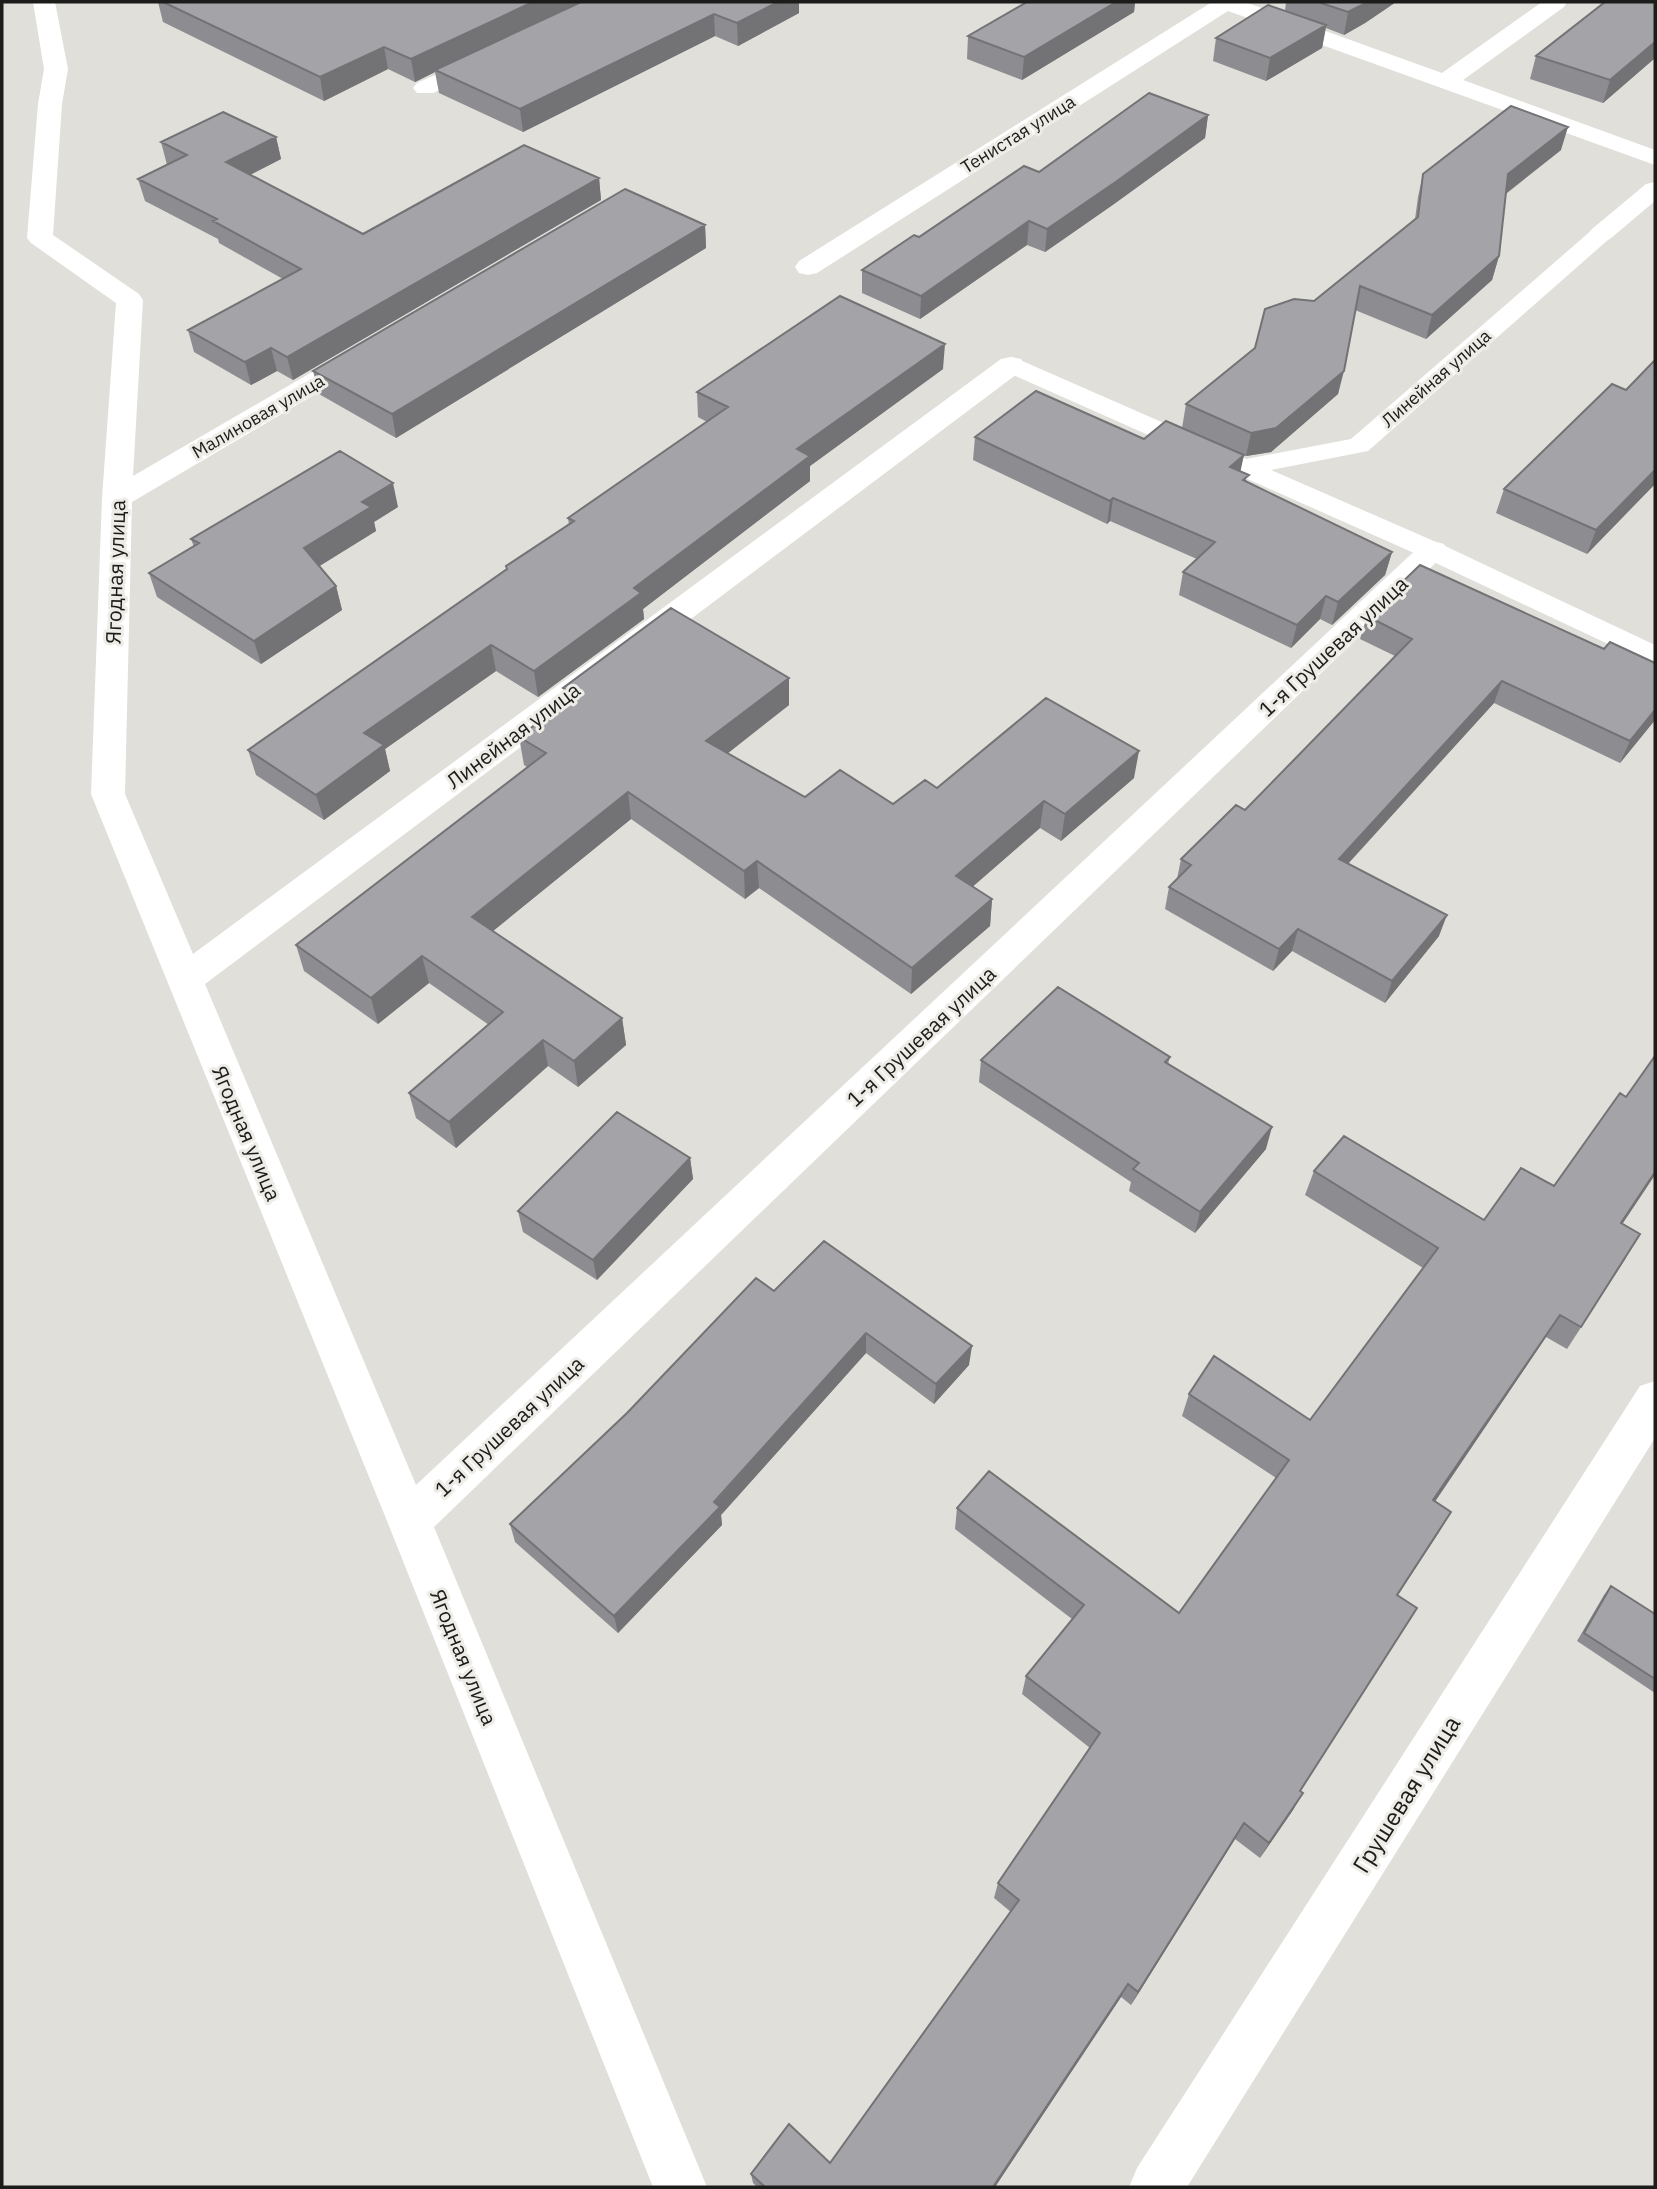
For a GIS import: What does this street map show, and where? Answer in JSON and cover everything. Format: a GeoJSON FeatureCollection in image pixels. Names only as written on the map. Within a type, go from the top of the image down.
{"type":"FeatureCollection","features":[{"type":"Feature","properties":{"kind":"street","name":"Ягодная улица"},"geometry":{"type":"LineString","coordinates":[[44,2],[56,69],[50,104],[40,238],[130,300],[117,498],[108,793],[409,1521],[680,2187]]}},
{"type":"Feature","properties":{"kind":"street"},"geometry":{"type":"LineString","coordinates":[[1226,2],[1655,158]]}},
{"type":"Feature","properties":{"kind":"street","name":"Тенистая улица"},"geometry":{"type":"LineString","coordinates":[[808,267],[1226,2]]}},
{"type":"Feature","properties":{"kind":"street"},"geometry":{"type":"LineString","coordinates":[[1445,82],[1556,2]]}},
{"type":"Feature","properties":{"kind":"street"},"geometry":{"type":"LineString","coordinates":[[425,88],[498,54]]}},
{"type":"Feature","properties":{"kind":"street"},"geometry":{"type":"LineString","coordinates":[[1601,234],[1655,190]]}},
{"type":"Feature","properties":{"kind":"street","name":"Малиновая улица"},"geometry":{"type":"LineString","coordinates":[[117,498],[378,345]]}},
{"type":"Feature","properties":{"kind":"street","name":"Линейная улица"},"geometry":{"type":"LineString","coordinates":[[184,980],[1011,365]]}},
{"type":"Feature","properties":{"kind":"street","name":"1-я Грушевая улица"},"geometry":{"type":"LineString","coordinates":[[409,1521],[1433,551]]}},
{"type":"Feature","properties":{"kind":"street","name":"Грушевая улица"},"geometry":{"type":"LineString","coordinates":[[1156,2187],[1655,1400]]}},
{"type":"Feature","properties":{"kind":"lane","name":"Линейная улица"},"geometry":{"type":"LineString","coordinates":[[1244,467],[1359,445],[1601,234]]}},
{"type":"Feature","properties":{"kind":"lane"},"geometry":{"type":"LineString","coordinates":[[1011,365],[1652,648]]}},
{"type":"Feature","properties":{"kind":"building"},"geometry":{"type":"Polygon","coordinates":[[[163,2],[533,2],[411,59],[384,47],[320,77],[163,2]]]}},
{"type":"Feature","properties":{"kind":"building"},"geometry":{"type":"Polygon","coordinates":[[[581,2],[778,2],[737,23],[714,14],[520,109],[435,70],[581,2]]]}},
{"type":"Feature","properties":{"kind":"building"},"geometry":{"type":"Polygon","coordinates":[[[1027,2],[1116,2],[1024,57],[968,36],[1027,2]]]}},
{"type":"Feature","properties":{"kind":"building"},"geometry":{"type":"Polygon","coordinates":[[[1318,2],[1368,2],[1348,12],[1318,2]]]}},
{"type":"Feature","properties":{"kind":"building"},"geometry":{"type":"Polygon","coordinates":[[[1605,2],[1655,2],[1655,42],[1610,80],[1536,56],[1605,2]]]}},
{"type":"Feature","properties":{"kind":"building"},"geometry":{"type":"Polygon","coordinates":[[[1268,5],[1326,25],[1270,58],[1216,38],[1268,5]]]}},
{"type":"Feature","properties":{"kind":"building"},"geometry":{"type":"Polygon","coordinates":[[[1149,93],[1208,115],[1047,229],[1029,221],[921,296],[862,270],[914,235],[919,237],[1024,166],[1039,172],[1149,93]]]}},
{"type":"Feature","properties":{"kind":"building"},"geometry":{"type":"Polygon","coordinates":[[[1511,106],[1568,127],[1508,174],[1499,256],[1432,315],[1360,286],[1344,371],[1276,428],[1251,433],[1186,404],[1255,348],[1265,309],[1294,299],[1314,301],[1418,217],[1423,174],[1511,106]]]}},
{"type":"Feature","properties":{"kind":"building"},"geometry":{"type":"Polygon","coordinates":[[[223,112],[276,137],[226,162],[363,234],[524,145],[599,178],[287,357],[271,348],[245,362],[188,330],[301,269],[213,221],[217,219],[138,179],[187,155],[161,142],[223,112]]]}},
{"type":"Feature","properties":{"kind":"building"},"geometry":{"type":"Polygon","coordinates":[[[625,189],[705,225],[392,414],[313,371],[625,189]]]}},
{"type":"Feature","properties":{"kind":"building"},"geometry":{"type":"Polygon","coordinates":[[[840,296],[945,344],[797,449],[810,456],[634,588],[641,593],[534,671],[491,645],[364,733],[384,745],[316,795],[248,750],[507,569],[506,566],[574,521],[568,518],[728,407],[697,392],[840,296]]]}},
{"type":"Feature","properties":{"kind":"building"},"geometry":{"type":"Polygon","coordinates":[[[1655,360],[1655,470],[1596,530],[1504,489],[1612,384],[1626,390],[1655,360]]]}},
{"type":"Feature","properties":{"kind":"building"},"geometry":{"type":"Polygon","coordinates":[[[1036,391],[1144,439],[1166,421],[1244,455],[1230,467],[1249,475],[1243,480],[1392,552],[1338,602],[1326,596],[1297,625],[1183,572],[1215,542],[1113,498],[1110,501],[975,437],[1036,391]]]}},
{"type":"Feature","properties":{"kind":"building"},"geometry":{"type":"Polygon","coordinates":[[[340,451],[393,483],[362,502],[371,507],[304,548],[336,586],[254,641],[149,573],[199,543],[191,539],[340,451]]]}},
{"type":"Feature","properties":{"kind":"building"},"geometry":{"type":"Polygon","coordinates":[[[1420,565],[1604,649],[1610,642],[1655,663],[1655,710],[1630,741],[1502,681],[1339,859],[1447,915],[1392,981],[1298,929],[1279,949],[1169,887],[1191,865],[1181,859],[1236,805],[1245,810],[1412,639],[1367,616],[1420,565]]]}},
{"type":"Feature","properties":{"kind":"building"},"geometry":{"type":"Polygon","coordinates":[[[671,608],[789,678],[706,741],[805,797],[840,770],[893,804],[925,780],[937,788],[1046,698],[1139,751],[1065,814],[1044,801],[956,876],[992,899],[912,968],[757,861],[744,871],[628,792],[472,917],[622,1018],[574,1061],[543,1040],[449,1122],[409,1093],[503,1012],[422,956],[371,998],[296,945],[546,753],[519,737],[574,695],[563,688],[671,608]]]}},
{"type":"Feature","properties":{"kind":"building"},"geometry":{"type":"Polygon","coordinates":[[[1058,987],[1170,1057],[1165,1062],[1272,1127],[1200,1212],[1133,1169],[1139,1163],[981,1060],[1058,987]]]}},
{"type":"Feature","properties":{"kind":"building"},"geometry":{"type":"Polygon","coordinates":[[[1655,1056],[1655,1172],[1621,1223],[1640,1234],[1581,1327],[1560,1315],[1433,1500],[1451,1512],[1397,1595],[1417,1608],[1300,1791],[1303,1793],[1269,1843],[1244,1823],[1138,1992],[1128,1984],[993,2187],[765,2187],[751,2174],[789,2124],[830,2163],[1019,1900],[998,1883],[1100,1733],[1026,1676],[1084,1605],[957,1508],[989,1471],[1179,1613],[1289,1460],[1189,1394],[1214,1356],[1310,1420],[1438,1248],[1314,1171],[1344,1136],[1484,1220],[1521,1168],[1554,1186],[1620,1093],[1626,1097],[1655,1056]]]}},
{"type":"Feature","properties":{"kind":"building"},"geometry":{"type":"Polygon","coordinates":[[[617,1112],[690,1158],[593,1260],[518,1211],[617,1112]]]}},
{"type":"Feature","properties":{"kind":"building"},"geometry":{"type":"Polygon","coordinates":[[[824,1241],[972,1346],[936,1384],[866,1333],[714,1502],[720,1507],[614,1616],[510,1524],[627,1413],[756,1278],[774,1291],[824,1241]]]}},
{"type":"Feature","properties":{"kind":"building"},"geometry":{"type":"Polygon","coordinates":[[[1611,1586],[1655,1614],[1655,1679],[1584,1633],[1611,1586]]]}}]}
